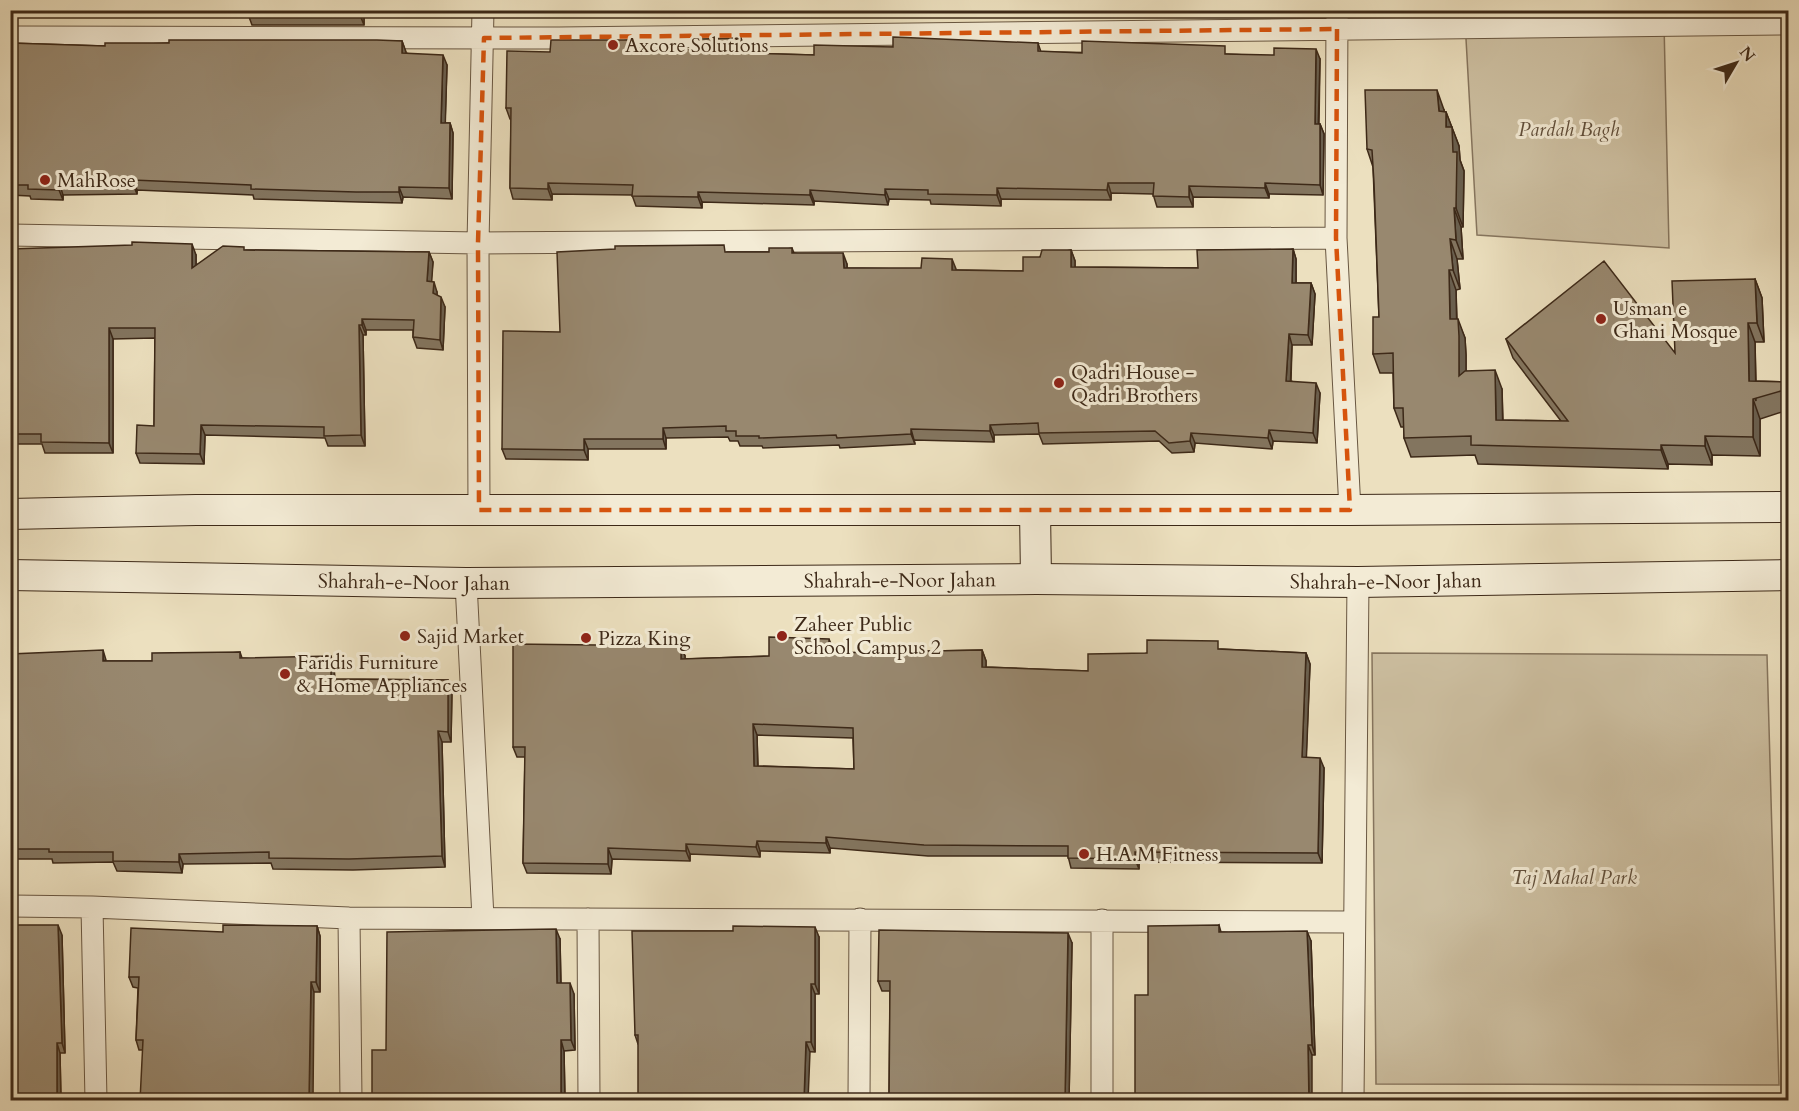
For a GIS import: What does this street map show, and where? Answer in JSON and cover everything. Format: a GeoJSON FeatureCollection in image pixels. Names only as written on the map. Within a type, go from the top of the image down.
{"type":"FeatureCollection","features":[{"type":"Feature","properties":{"kind":"main road"},"geometry":{"type":"LineString","coordinates":[[10,514],[478,510],[1350,510],[1788,507]]}},
{"type":"Feature","properties":{"kind":"main road"},"geometry":{"type":"LineString","coordinates":[[1035,510],[1036,579]]}},
{"type":"Feature","properties":{"kind":"main road","name":"Shahrah-e-Noor Jahan"},"geometry":{"type":"LineString","coordinates":[[10,575],[466,583],[1036,579],[1358,582],[1788,575]]}},
{"type":"Feature","properties":{"kind":"street"},"geometry":{"type":"LineString","coordinates":[[478,510],[478,243],[483,10]]}},
{"type":"Feature","properties":{"kind":"street"},"geometry":{"type":"LineString","coordinates":[[10,37],[484,38],[1337,20],[1617,17],[1788,24]]}},
{"type":"Feature","properties":{"kind":"street"},"geometry":{"type":"LineString","coordinates":[[1337,20],[1336,238],[1350,510]]}},
{"type":"Feature","properties":{"kind":"street"},"geometry":{"type":"LineString","coordinates":[[10,235],[478,243],[1336,238]]}},
{"type":"Feature","properties":{"kind":"street"},"geometry":{"type":"LineString","coordinates":[[1353,1101],[1358,582]]}},
{"type":"Feature","properties":{"kind":"street"},"geometry":{"type":"LineString","coordinates":[[466,583],[483,918]]}},
{"type":"Feature","properties":{"kind":"street"},"geometry":{"type":"LineString","coordinates":[[10,906],[92,907],[349,918],[1354,922]]}},
{"type":"Feature","properties":{"kind":"street"},"geometry":{"type":"LineString","coordinates":[[92,907],[96,1101]]}},
{"type":"Feature","properties":{"kind":"street"},"geometry":{"type":"LineString","coordinates":[[349,918],[351,1101]]}},
{"type":"Feature","properties":{"kind":"street"},"geometry":{"type":"LineString","coordinates":[[588,919],[589,1101]]}},
{"type":"Feature","properties":{"kind":"street"},"geometry":{"type":"LineString","coordinates":[[859,1101],[860,920]]}},
{"type":"Feature","properties":{"kind":"street"},"geometry":{"type":"LineString","coordinates":[[1102,920],[1102,1101]]}},
{"type":"Feature","properties":{"kind":"highlighted area"},"geometry":{"type":"Polygon","coordinates":[[[1337,29],[1336,238],[1350,510],[479,510],[478,243],[484,38],[1337,29]]]}},
{"type":"Feature","properties":{"kind":"green space","name":"Pardah Bagh"},"geometry":{"type":"Polygon","coordinates":[[[1465,21],[1664,23],[1669,248],[1477,235],[1465,21]]]}},
{"type":"Feature","properties":{"kind":"green space","name":"Taj Mahal Park"},"geometry":{"type":"Polygon","coordinates":[[[1372,653],[1767,655],[1779,1085],[1376,1084],[1372,653]]]}},
{"type":"Feature","properties":{"kind":"building"},"geometry":{"type":"Polygon","coordinates":[[[248,10],[360,10],[360,15],[248,14],[248,10]]]}},
{"type":"Feature","properties":{"kind":"building"},"geometry":{"type":"Polygon","coordinates":[[[893,37],[1038,43],[1038,51],[1082,53],[1082,41],[1225,46],[1225,54],[1274,55],[1274,48],[1316,49],[1315,124],[1320,124],[1320,185],[1265,183],[1265,188],[1189,186],[1189,197],[1153,196],[1154,183],[1108,183],[1107,190],[997,188],[997,195],[928,194],[928,190],[885,189],[885,195],[810,190],[810,195],[698,192],[698,197],[632,196],[633,185],[548,183],[548,189],[510,188],[511,108],[506,108],[507,51],[550,52],[551,40],[628,40],[628,48],[699,50],[700,39],[741,38],[741,53],[814,55],[814,45],[893,47],[893,37]]]}},
{"type":"Feature","properties":{"kind":"building"},"geometry":{"type":"Polygon","coordinates":[[[169,40],[402,41],[402,53],[443,55],[441,123],[450,123],[449,188],[399,187],[399,192],[356,192],[251,189],[251,185],[133,180],[133,184],[60,185],[59,190],[28,189],[28,185],[10,185],[10,43],[105,46],[105,43],[169,43],[169,40]]]}},
{"type":"Feature","properties":{"kind":"building"},"geometry":{"type":"Polygon","coordinates":[[[1365,90],[1437,90],[1439,111],[1446,112],[1446,127],[1452,127],[1453,152],[1457,152],[1456,208],[1454,208],[1456,240],[1450,239],[1453,270],[1449,270],[1450,319],[1458,319],[1459,376],[1465,371],[1495,370],[1496,420],[1568,421],[1506,339],[1604,261],[1675,353],[1672,281],[1755,279],[1757,323],[1748,323],[1749,381],[1788,382],[1788,389],[1753,399],[1753,437],[1705,436],[1705,446],[1661,445],[1661,450],[1471,445],[1471,436],[1404,438],[1403,408],[1394,408],[1393,353],[1373,354],[1373,317],[1379,317],[1372,150],[1367,149],[1365,90]]]}},
{"type":"Feature","properties":{"kind":"building"},"geometry":{"type":"Polygon","coordinates":[[[132,242],[192,244],[192,268],[223,246],[244,247],[244,250],[429,252],[427,281],[434,282],[433,293],[441,297],[440,340],[413,337],[414,320],[362,319],[362,325],[359,325],[361,435],[324,436],[324,427],[201,425],[200,454],[136,453],[137,425],[154,426],[155,328],[109,328],[109,443],[41,442],[41,434],[10,434],[10,249],[132,245],[132,242]]]}},
{"type":"Feature","properties":{"kind":"building"},"geometry":{"type":"Polygon","coordinates":[[[724,245],[725,252],[769,252],[769,248],[792,248],[792,253],[843,253],[844,268],[921,268],[922,258],[952,259],[952,270],[1023,271],[1023,257],[1040,257],[1042,250],[1071,250],[1071,267],[1198,268],[1197,250],[1293,249],[1292,283],[1311,283],[1308,335],[1289,334],[1286,381],[1316,383],[1313,433],[1269,430],[1268,438],[1191,433],[1190,441],[1169,443],[1155,431],[1039,433],[1038,423],[990,425],[990,431],[911,429],[911,434],[837,438],[836,435],[759,438],[759,436],[736,436],[736,431],[726,431],[726,426],[663,428],[663,439],[584,439],[584,450],[502,449],[503,331],[560,332],[557,252],[615,249],[615,246],[724,245]]]}},
{"type":"Feature","properties":{"kind":"building"},"geometry":{"type":"Polygon","coordinates":[[[769,637],[829,639],[829,653],[982,650],[982,667],[1088,671],[1088,654],[1147,653],[1147,640],[1218,641],[1218,649],[1306,653],[1302,757],[1320,758],[1318,853],[1135,852],[1135,859],[1068,858],[1068,846],[924,845],[826,837],[826,843],[757,841],[756,847],[686,844],[686,851],[608,848],[608,864],[523,863],[525,747],[513,747],[513,644],[681,646],[681,659],[769,656],[769,637]],[[753,724],[754,766],[854,769],[853,728],[753,724]]]}},
{"type":"Feature","properties":{"kind":"building"},"geometry":{"type":"Polygon","coordinates":[[[103,650],[103,661],[152,661],[152,653],[240,652],[240,658],[331,656],[331,679],[448,680],[448,732],[438,731],[442,856],[349,859],[269,858],[269,852],[179,854],[179,862],[113,861],[113,852],[49,852],[49,849],[10,849],[10,654],[103,650]]]}},
{"type":"Feature","properties":{"kind":"building"},"geometry":{"type":"Polygon","coordinates":[[[10,925],[58,925],[62,1043],[57,1043],[57,1101],[10,1101],[10,925]]]}},
{"type":"Feature","properties":{"kind":"building"},"geometry":{"type":"Polygon","coordinates":[[[223,925],[317,926],[316,982],[311,982],[309,1101],[140,1101],[143,1040],[136,1040],[139,977],[129,977],[131,928],[223,932],[223,925]]]}},
{"type":"Feature","properties":{"kind":"building"},"geometry":{"type":"Polygon","coordinates":[[[1219,925],[1219,932],[1307,931],[1312,1045],[1308,1045],[1309,1101],[1135,1101],[1135,995],[1148,995],[1148,926],[1219,925]]]}},
{"type":"Feature","properties":{"kind":"building"},"geometry":{"type":"Polygon","coordinates":[[[733,926],[815,927],[815,984],[811,984],[811,1042],[806,1042],[804,1101],[638,1101],[638,1035],[635,1035],[632,931],[733,931],[733,926]]]}},
{"type":"Feature","properties":{"kind":"building"},"geometry":{"type":"Polygon","coordinates":[[[556,929],[557,983],[570,983],[571,1040],[561,1040],[561,1095],[559,1095],[559,1101],[372,1101],[372,1050],[386,1050],[387,932],[556,929]]]}},
{"type":"Feature","properties":{"kind":"building"},"geometry":{"type":"Polygon","coordinates":[[[879,930],[1068,933],[1065,1101],[889,1101],[890,981],[878,981],[879,930]]]}},
{"type":"Feature","properties":{"kind":"place","name":"Axcore Solutions"},"geometry":{"type":"Point","coordinates":[613,45]}},
{"type":"Feature","properties":{"kind":"place","name":"MahRose"},"geometry":{"type":"Point","coordinates":[45,180]}},
{"type":"Feature","properties":{"kind":"place","name":"Usman e Ghani Mosque"},"geometry":{"type":"Point","coordinates":[1601,319]}},
{"type":"Feature","properties":{"kind":"place","name":"Qadri House - Qadri Brothers"},"geometry":{"type":"Point","coordinates":[1059,383]}},
{"type":"Feature","properties":{"kind":"place","name":"Sajid Market"},"geometry":{"type":"Point","coordinates":[405,636]}},
{"type":"Feature","properties":{"kind":"place","name":"Zaheer Public School Campus 2"},"geometry":{"type":"Point","coordinates":[782,636]}},
{"type":"Feature","properties":{"kind":"place","name":"Pizza King"},"geometry":{"type":"Point","coordinates":[586,638]}},
{"type":"Feature","properties":{"kind":"place","name":"Faridis Furniture & Home Appliances"},"geometry":{"type":"Point","coordinates":[285,674]}},
{"type":"Feature","properties":{"kind":"place","name":"H.A.M Fitness"},"geometry":{"type":"Point","coordinates":[1084,854]}}]}
